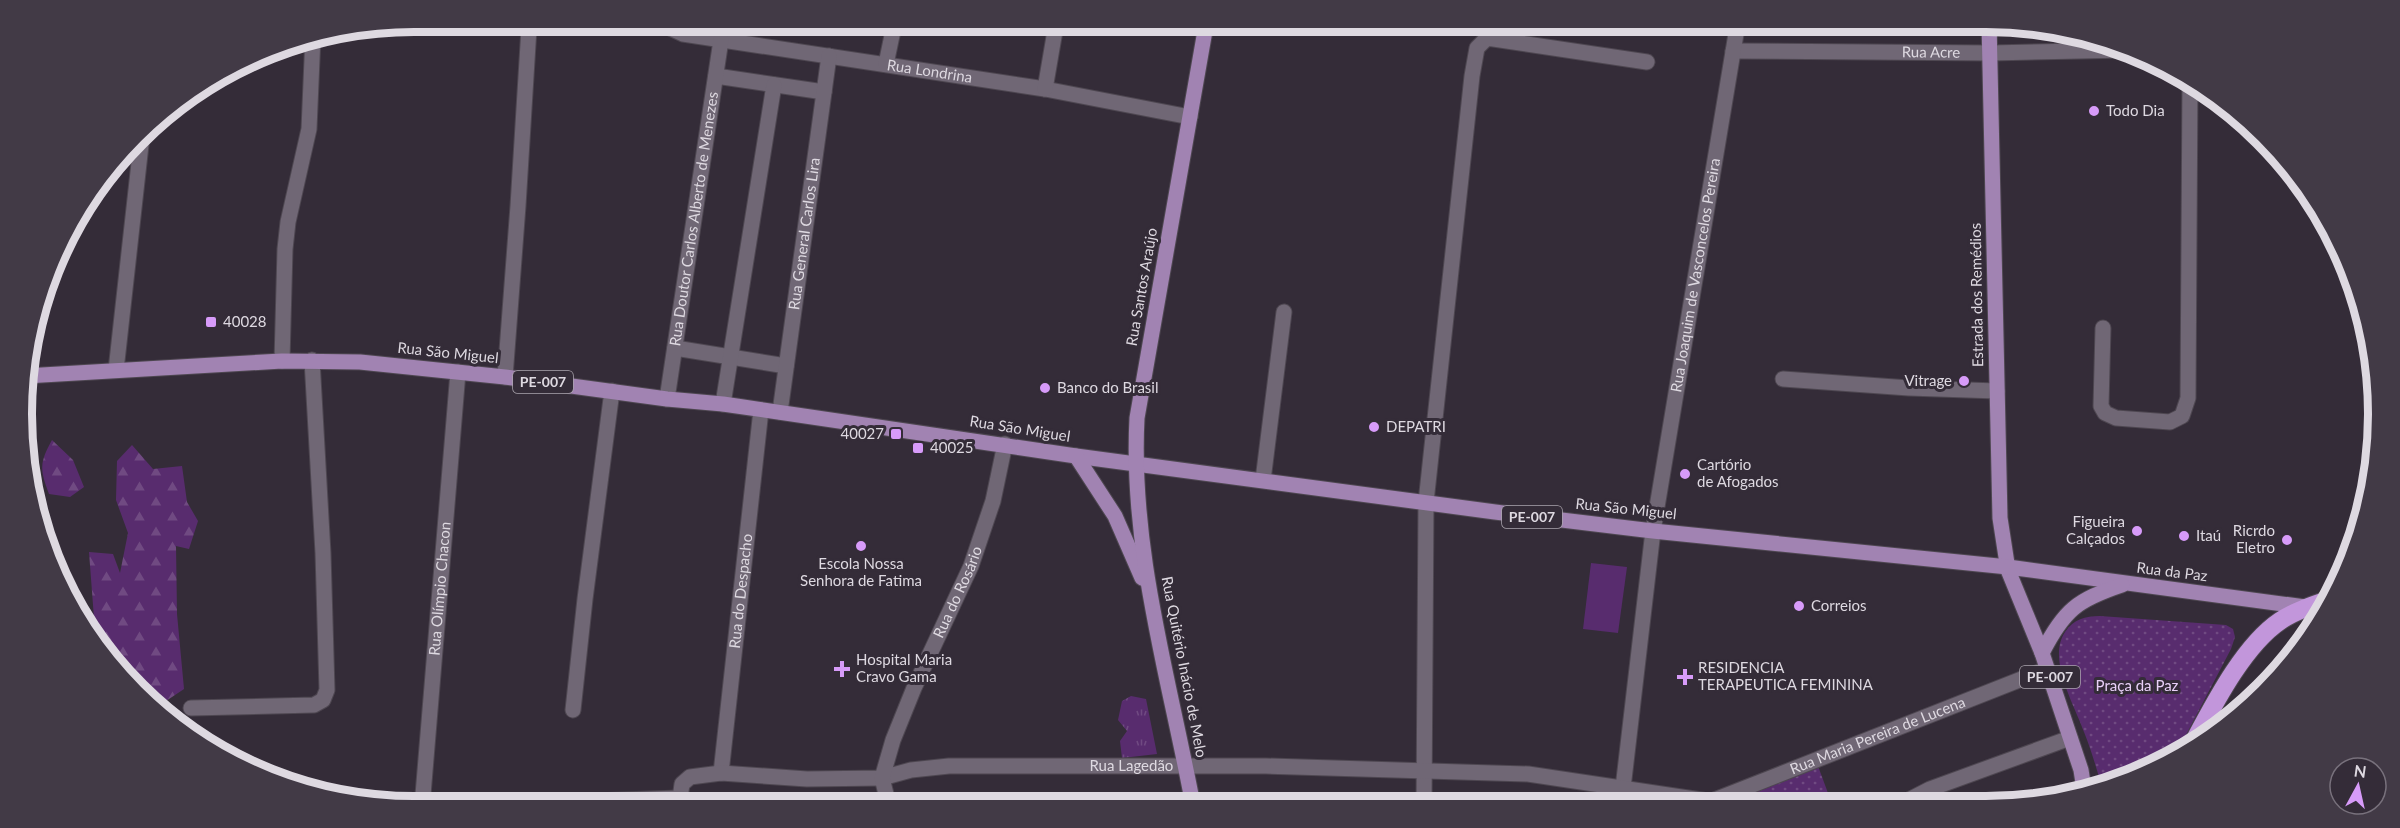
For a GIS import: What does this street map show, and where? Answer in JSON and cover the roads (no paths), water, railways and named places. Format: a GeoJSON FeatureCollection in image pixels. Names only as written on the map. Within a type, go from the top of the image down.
{"type":"FeatureCollection","features":[{"type":"Feature","properties":{"kind":"highway","name":"Rua da Paz"},"geometry":{"type":"LineString","coordinates":[[2305,608],[2318,604]]}},
{"type":"Feature","properties":{"kind":"highway"},"geometry":{"type":"LineString","coordinates":[[2199,732],[2221,692],[2256,643],[2279,621],[2305,608]]}},
{"type":"Feature","properties":{"kind":"main road","name":"Rua Santos Araújo"},"geometry":{"type":"LineString","coordinates":[[1136,463],[1137,418],[1205,32]]}},
{"type":"Feature","properties":{"kind":"main road","name":"Estrada dos Remédios"},"geometry":{"type":"LineString","coordinates":[[1989,32],[2000,518],[2008,567]]}},
{"type":"Feature","properties":{"kind":"main road","name":"Rua São Miguel"},"geometry":{"type":"LineString","coordinates":[[34,375],[282,361],[360,362],[723,404],[1076,456],[1653,531],[2008,567]]}},
{"type":"Feature","properties":{"kind":"main road"},"geometry":{"type":"LineString","coordinates":[[1076,456],[1115,516],[1149,597]]}},
{"type":"Feature","properties":{"kind":"main road","name":"Rua Quitério Inácio de Melo"},"geometry":{"type":"LineString","coordinates":[[1136,463],[1149,597],[1191,796]]}},
{"type":"Feature","properties":{"kind":"main road","name":"Rua da Paz"},"geometry":{"type":"LineString","coordinates":[[2008,567],[2305,608]]}},
{"type":"Feature","properties":{"kind":"main road","name":"PE-007"},"geometry":{"type":"LineString","coordinates":[[2008,567],[2042,653],[2081,770],[2083,783]]}},
{"type":"Feature","properties":{"kind":"main road"},"geometry":{"type":"LineString","coordinates":[[2042,653],[2061,619],[2072,608],[2092,595],[2125,584]]}},
{"type":"Feature","properties":{"kind":"street"},"geometry":{"type":"LineString","coordinates":[[505,377],[529,32]]}},
{"type":"Feature","properties":{"kind":"street","name":"Rua Londrina"},"geometry":{"type":"LineString","coordinates":[[679,32],[1045,88],[1190,117]]}},
{"type":"Feature","properties":{"kind":"street"},"geometry":{"type":"LineString","coordinates":[[886,63],[893,32]]}},
{"type":"Feature","properties":{"kind":"street"},"geometry":{"type":"LineString","coordinates":[[1045,88],[1055,32]]}},
{"type":"Feature","properties":{"kind":"street","name":"Rua Joaquim de Vasconcelos Pereira"},"geometry":{"type":"LineString","coordinates":[[1623,788],[1653,531],[1736,32]]}},
{"type":"Feature","properties":{"kind":"street"},"geometry":{"type":"LineString","coordinates":[[1424,796],[1426,502],[1477,48],[1487,38],[1647,62]]}},
{"type":"Feature","properties":{"kind":"street","name":"Rua Doutor Carlos Alberto de Menezes"},"geometry":{"type":"LineString","coordinates":[[667,399],[721,40]]}},
{"type":"Feature","properties":{"kind":"street"},"geometry":{"type":"LineString","coordinates":[[282,361],[285,249],[288,222],[309,129],[313,46]]}},
{"type":"Feature","properties":{"kind":"street","name":"Rua Acre"},"geometry":{"type":"LineString","coordinates":[[1733,51],[1990,53],[2104,51]]}},
{"type":"Feature","properties":{"kind":"street","name":"Rua General Carlos Lira"},"geometry":{"type":"LineString","coordinates":[[780,412],[829,56]]}},
{"type":"Feature","properties":{"kind":"street"},"geometry":{"type":"LineString","coordinates":[[716,76],[824,92]]}},
{"type":"Feature","properties":{"kind":"street"},"geometry":{"type":"LineString","coordinates":[[723,404],[774,85]]}},
{"type":"Feature","properties":{"kind":"street"},"geometry":{"type":"LineString","coordinates":[[2103,328],[2101,406],[2105,413],[2116,418],[2170,422],[2182,416],[2188,398],[2190,91]]}},
{"type":"Feature","properties":{"kind":"street"},"geometry":{"type":"LineString","coordinates":[[116,370],[141,147]]}},
{"type":"Feature","properties":{"kind":"street"},"geometry":{"type":"LineString","coordinates":[[1263,480],[1284,312]]}},
{"type":"Feature","properties":{"kind":"street"},"geometry":{"type":"LineString","coordinates":[[675,348],[786,366]]}},
{"type":"Feature","properties":{"kind":"street"},"geometry":{"type":"LineString","coordinates":[[191,708],[314,705],[323,700],[327,690],[323,552],[312,360]]}},
{"type":"Feature","properties":{"kind":"street","name":"Rua Olímpio Chacon"},"geometry":{"type":"LineString","coordinates":[[423,796],[458,372]]}},
{"type":"Feature","properties":{"kind":"street"},"geometry":{"type":"LineString","coordinates":[[1783,379],[1909,388],[1997,391]]}},
{"type":"Feature","properties":{"kind":"street"},"geometry":{"type":"LineString","coordinates":[[573,710],[612,391]]}},
{"type":"Feature","properties":{"kind":"street","name":"Rua do Despacho"},"geometry":{"type":"LineString","coordinates":[[722,773],[761,410]]}},
{"type":"Feature","properties":{"kind":"street","name":"Rua do Rosário"},"geometry":{"type":"LineString","coordinates":[[886,796],[882,778],[894,740],[914,688],[971,566],[993,501],[1005,444]]}},
{"type":"Feature","properties":{"kind":"street","name":"Rua Maria Pereira de Lucena"},"geometry":{"type":"LineString","coordinates":[[1725,796],[2047,669]]}},
{"type":"Feature","properties":{"kind":"street"},"geometry":{"type":"LineString","coordinates":[[1916,796],[2070,738]]}},
{"type":"Feature","properties":{"kind":"street","name":"Rua Lagedão"},"geometry":{"type":"LineString","coordinates":[[680,796],[690,777],[722,773],[807,779],[882,778],[910,770],[949,766],[1186,766],[1528,774],[1623,788],[1648,796]]}},
{"type":"Feature","properties":{"kind":"place","name":"Todo Dia"},"geometry":{"type":"Point","coordinates":[2094,111]}},
{"type":"Feature","properties":{"kind":"place","name":"40028"},"geometry":{"type":"Point","coordinates":[211,322]}},
{"type":"Feature","properties":{"kind":"place","name":"Vitrage"},"geometry":{"type":"Point","coordinates":[1964,381]}},
{"type":"Feature","properties":{"kind":"place","name":"Banco do Brasil"},"geometry":{"type":"Point","coordinates":[1045,388]}},
{"type":"Feature","properties":{"kind":"place","name":"DEPATRI"},"geometry":{"type":"Point","coordinates":[1374,427]}},
{"type":"Feature","properties":{"kind":"place","name":"40027"},"geometry":{"type":"Point","coordinates":[896,434]}},
{"type":"Feature","properties":{"kind":"place","name":"40025"},"geometry":{"type":"Point","coordinates":[918,448]}},
{"type":"Feature","properties":{"kind":"place","name":"Cartório de Afogados"},"geometry":{"type":"Point","coordinates":[1685,474]}},
{"type":"Feature","properties":{"kind":"place","name":"Figueira Calçados"},"geometry":{"type":"Point","coordinates":[2137,531]}},
{"type":"Feature","properties":{"kind":"place","name":"Itaú"},"geometry":{"type":"Point","coordinates":[2184,536]}},
{"type":"Feature","properties":{"kind":"place","name":"Ricrdo Eletro"},"geometry":{"type":"Point","coordinates":[2287,540]}},
{"type":"Feature","properties":{"kind":"place","name":"Escola Nossa Senhora de Fatima"},"geometry":{"type":"Point","coordinates":[861,546]}},
{"type":"Feature","properties":{"kind":"place","name":"Correios"},"geometry":{"type":"Point","coordinates":[1799,606]}},
{"type":"Feature","properties":{"kind":"place","name":"Hospital Maria Cravo Gama"},"geometry":{"type":"Point","coordinates":[842,669]}},
{"type":"Feature","properties":{"kind":"place","name":"RESIDENCIA TERAPEUTICA FEMININA"},"geometry":{"type":"Point","coordinates":[1685,677]}},
{"type":"Feature","properties":{"kind":"park label","name":"Praça da Paz"},"geometry":{"type":"Point","coordinates":[2137,686]}}]}
